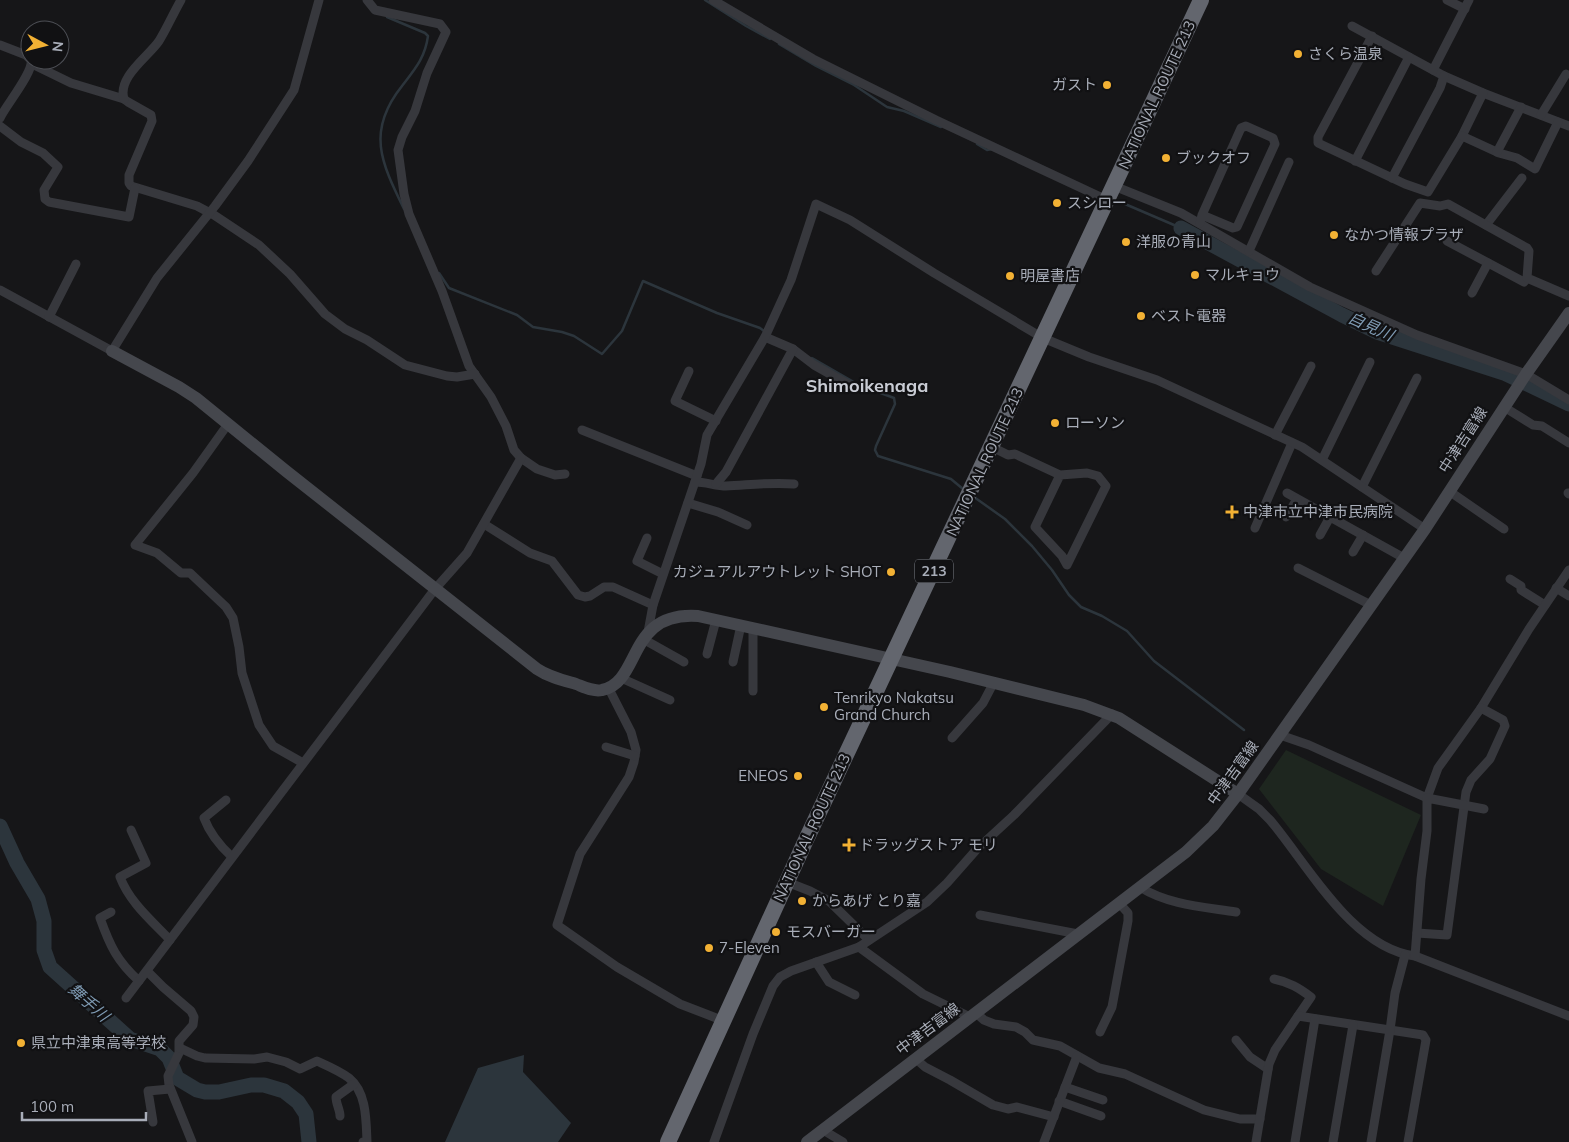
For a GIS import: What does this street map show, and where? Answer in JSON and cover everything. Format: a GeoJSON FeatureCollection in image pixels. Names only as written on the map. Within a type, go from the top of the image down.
{"type":"FeatureCollection","features":[{"type":"Feature","properties":{"kind":"highway","name":"NATIONAL ROUTE 213"},"geometry":{"type":"LineString","coordinates":[[668,1142],[787,882],[1201,0]]}},
{"type":"Feature","properties":{"kind":"street"},"geometry":{"type":"LineString","coordinates":[[124,99],[123,91],[129,76],[140,61],[157,44],[181,0]]}},
{"type":"Feature","properties":{"kind":"street"},"geometry":{"type":"LineString","coordinates":[[112,351],[156,278],[210,212],[248,161],[294,90],[318,0]]}},
{"type":"Feature","properties":{"kind":"street"},"geometry":{"type":"LineString","coordinates":[[367,0],[375,10],[440,24],[446,32],[427,74],[415,112],[402,137],[398,150],[404,194],[409,214],[442,291],[469,366],[491,397],[496,410],[506,426],[514,450],[521,458],[537,469],[555,476],[565,474]]}},
{"type":"Feature","properties":{"kind":"street"},"geometry":{"type":"LineString","coordinates":[[713,0],[813,59],[968,135],[1111,193],[1172,209],[1201,219],[1233,228],[1237,227],[1275,144],[1273,138],[1246,126],[1241,128],[1201,219]]}},
{"type":"Feature","properties":{"kind":"street"},"geometry":{"type":"LineString","coordinates":[[1447,0],[1465,9]]}},
{"type":"Feature","properties":{"kind":"street"},"geometry":{"type":"LineString","coordinates":[[1433,70],[1469,0]]}},
{"type":"Feature","properties":{"kind":"street"},"geometry":{"type":"LineString","coordinates":[[1352,26],[1444,76],[1569,126]]}},
{"type":"Feature","properties":{"kind":"street"},"geometry":{"type":"LineString","coordinates":[[1372,36],[1318,137],[1318,142],[1392,178],[1428,192],[1462,136],[1483,93]]}},
{"type":"Feature","properties":{"kind":"street"},"geometry":{"type":"LineString","coordinates":[[0,44],[20,52]]}},
{"type":"Feature","properties":{"kind":"street"},"geometry":{"type":"LineString","coordinates":[[1355,161],[1409,57]]}},
{"type":"Feature","properties":{"kind":"street"},"geometry":{"type":"LineString","coordinates":[[0,118],[30,70]]}},
{"type":"Feature","properties":{"kind":"street"},"geometry":{"type":"LineString","coordinates":[[47,70],[71,83],[124,99],[149,113],[152,118],[129,175],[129,183],[135,188],[197,206],[210,212],[259,245],[290,274],[325,314],[345,329],[367,340],[405,365],[447,376],[457,377],[474,374]]}},
{"type":"Feature","properties":{"kind":"street"},"geometry":{"type":"LineString","coordinates":[[1541,114],[1566,74]]}},
{"type":"Feature","properties":{"kind":"street"},"geometry":{"type":"LineString","coordinates":[[1392,178],[1440,88],[1444,76]]}},
{"type":"Feature","properties":{"kind":"street"},"geometry":{"type":"LineString","coordinates":[[1497,152],[1521,107]]}},
{"type":"Feature","properties":{"kind":"street"},"geometry":{"type":"LineString","coordinates":[[1462,136],[1497,152],[1516,158],[1535,169],[1558,122]]}},
{"type":"Feature","properties":{"kind":"street"},"geometry":{"type":"LineString","coordinates":[[0,126],[21,142],[43,153],[58,167],[44,190],[45,199],[50,202],[129,217],[135,188]]}},
{"type":"Feature","properties":{"kind":"street"},"geometry":{"type":"LineString","coordinates":[[1249,251],[1289,162]]}},
{"type":"Feature","properties":{"kind":"street"},"geometry":{"type":"LineString","coordinates":[[1486,225],[1522,178]]}},
{"type":"Feature","properties":{"kind":"street"},"geometry":{"type":"LineString","coordinates":[[1376,270],[1420,203],[1440,206],[1448,204],[1527,248],[1526,278],[1524,282],[1448,241]]}},
{"type":"Feature","properties":{"kind":"street"},"geometry":{"type":"LineString","coordinates":[[0,290],[196,398],[435,589],[547,675],[594,690],[603,690],[613,686],[621,678],[645,636],[663,574],[701,464],[707,435],[765,337],[791,280],[816,204],[850,220],[1043,338],[1089,357],[1157,380],[1292,442],[1424,529]]}},
{"type":"Feature","properties":{"kind":"street"},"geometry":{"type":"LineString","coordinates":[[1201,219],[1249,251],[1310,287],[1417,335],[1526,374],[1569,400]]}},
{"type":"Feature","properties":{"kind":"street"},"geometry":{"type":"LineString","coordinates":[[1472,293],[1488,263]]}},
{"type":"Feature","properties":{"kind":"street"},"geometry":{"type":"LineString","coordinates":[[49,317],[76,264]]}},
{"type":"Feature","properties":{"kind":"street"},"geometry":{"type":"LineString","coordinates":[[1526,278],[1569,296]]}},
{"type":"Feature","properties":{"kind":"street","name":"中津吉富線"},"geometry":{"type":"LineString","coordinates":[[807,1142],[1202,838],[1238,794],[1404,558],[1526,374],[1569,313]]}},
{"type":"Feature","properties":{"kind":"street"},"geometry":{"type":"LineString","coordinates":[[765,337],[793,349],[814,365],[853,387]]}},
{"type":"Feature","properties":{"kind":"street"},"geometry":{"type":"LineString","coordinates":[[716,484],[726,472],[793,349]]}},
{"type":"Feature","properties":{"kind":"street"},"geometry":{"type":"LineString","coordinates":[[1322,460],[1370,362]]}},
{"type":"Feature","properties":{"kind":"street"},"geometry":{"type":"LineString","coordinates":[[1275,435],[1311,366]]}},
{"type":"Feature","properties":{"kind":"street"},"geometry":{"type":"LineString","coordinates":[[689,370],[675,401],[716,421]]}},
{"type":"Feature","properties":{"kind":"street"},"geometry":{"type":"LineString","coordinates":[[1362,487],[1417,378]]}},
{"type":"Feature","properties":{"kind":"street"},"geometry":{"type":"LineString","coordinates":[[1504,407],[1534,425],[1542,426],[1569,443]]}},
{"type":"Feature","properties":{"kind":"street"},"geometry":{"type":"LineString","coordinates":[[228,424],[193,473],[135,545],[157,553],[181,573],[190,574],[226,608],[233,618],[242,673],[259,725],[273,746],[303,763]]}},
{"type":"Feature","properties":{"kind":"street"},"geometry":{"type":"LineString","coordinates":[[582,430],[696,479],[724,486],[776,483],[794,484]]}},
{"type":"Feature","properties":{"kind":"street"},"geometry":{"type":"LineString","coordinates":[[1255,528],[1292,442]]}},
{"type":"Feature","properties":{"kind":"street"},"geometry":{"type":"LineString","coordinates":[[992,447],[1008,455],[1015,454],[1060,475],[1087,473],[1098,476],[1106,486],[1067,565],[1050,542],[1035,528],[1060,475]]}},
{"type":"Feature","properties":{"kind":"street"},"geometry":{"type":"LineString","coordinates":[[126,998],[435,589],[468,553],[521,458]]}},
{"type":"Feature","properties":{"kind":"street"},"geometry":{"type":"LineString","coordinates":[[1449,491],[1504,529]]}},
{"type":"Feature","properties":{"kind":"street"},"geometry":{"type":"LineString","coordinates":[[1287,493],[1404,558]]}},
{"type":"Feature","properties":{"kind":"street"},"geometry":{"type":"LineString","coordinates":[[1286,517],[1297,499]]}},
{"type":"Feature","properties":{"kind":"street"},"geometry":{"type":"LineString","coordinates":[[688,502],[718,512],[746,525]]}},
{"type":"Feature","properties":{"kind":"street"},"geometry":{"type":"LineString","coordinates":[[1320,535],[1330,517]]}},
{"type":"Feature","properties":{"kind":"street"},"geometry":{"type":"LineString","coordinates":[[484,524],[530,553],[552,560],[578,595],[590,596],[604,587],[613,587],[653,605]]}},
{"type":"Feature","properties":{"kind":"street"},"geometry":{"type":"LineString","coordinates":[[1353,552],[1363,535]]}},
{"type":"Feature","properties":{"kind":"street"},"geometry":{"type":"LineString","coordinates":[[647,538],[637,560],[663,574]]}},
{"type":"Feature","properties":{"kind":"street"},"geometry":{"type":"LineString","coordinates":[[1298,568],[1371,605]]}},
{"type":"Feature","properties":{"kind":"street"},"geometry":{"type":"LineString","coordinates":[[1415,956],[1427,831],[1427,798],[1438,768],[1481,708],[1569,570]]}},
{"type":"Feature","properties":{"kind":"street"},"geometry":{"type":"LineString","coordinates":[[1510,579],[1521,586],[1520,590],[1545,605]]}},
{"type":"Feature","properties":{"kind":"street"},"geometry":{"type":"LineString","coordinates":[[1556,588],[1569,596]]}},
{"type":"Feature","properties":{"kind":"street"},"geometry":{"type":"LineString","coordinates":[[645,636],[657,625],[675,617],[691,615],[994,682],[1112,714],[1259,809],[1270,820],[1331,898],[1351,921],[1369,936],[1406,955],[1415,956],[1569,1016]]}},
{"type":"Feature","properties":{"kind":"street"},"geometry":{"type":"LineString","coordinates":[[707,654],[716,620]]}},
{"type":"Feature","properties":{"kind":"street"},"geometry":{"type":"LineString","coordinates":[[733,662],[747,626]]}},
{"type":"Feature","properties":{"kind":"street"},"geometry":{"type":"LineString","coordinates":[[747,626],[754,691]]}},
{"type":"Feature","properties":{"kind":"street"},"geometry":{"type":"LineString","coordinates":[[645,636],[684,662]]}},
{"type":"Feature","properties":{"kind":"street"},"geometry":{"type":"LineString","coordinates":[[621,678],[670,700]]}},
{"type":"Feature","properties":{"kind":"street"},"geometry":{"type":"LineString","coordinates":[[952,738],[983,702],[994,682]]}},
{"type":"Feature","properties":{"kind":"street"},"geometry":{"type":"LineString","coordinates":[[608,687],[631,732],[636,750],[635,756],[629,777],[580,854],[557,926],[617,967],[680,1004],[724,1021]]}},
{"type":"Feature","properties":{"kind":"street"},"geometry":{"type":"LineString","coordinates":[[1417,933],[1447,935],[1466,792],[1471,780],[1490,759],[1505,726],[1503,720],[1481,708]]}},
{"type":"Feature","properties":{"kind":"street"},"geometry":{"type":"LineString","coordinates":[[714,1142],[753,1034],[776,981],[791,971],[859,947],[933,897],[977,849],[1014,815],[1112,714]]}},
{"type":"Feature","properties":{"kind":"street"},"geometry":{"type":"LineString","coordinates":[[1280,735],[1309,745],[1427,798],[1484,809]]}},
{"type":"Feature","properties":{"kind":"street"},"geometry":{"type":"LineString","coordinates":[[606,747],[635,756]]}},
{"type":"Feature","properties":{"kind":"street"},"geometry":{"type":"LineString","coordinates":[[226,800],[204,818],[220,846],[232,857]]}},
{"type":"Feature","properties":{"kind":"street"},"geometry":{"type":"LineString","coordinates":[[131,830],[146,863],[120,878],[125,889],[141,910],[170,940]]}},
{"type":"Feature","properties":{"kind":"street"},"geometry":{"type":"LineString","coordinates":[[787,882],[829,901],[869,940]]}},
{"type":"Feature","properties":{"kind":"street"},"geometry":{"type":"LineString","coordinates":[[1140,887],[1154,894],[1178,901],[1236,912]]}},
{"type":"Feature","properties":{"kind":"street"},"geometry":{"type":"LineString","coordinates":[[1100,1032],[1113,1004],[1128,920],[1128,913],[1120,903]]}},
{"type":"Feature","properties":{"kind":"street"},"geometry":{"type":"LineString","coordinates":[[111,912],[100,918],[109,943],[124,967],[139,981]]}},
{"type":"Feature","properties":{"kind":"street"},"geometry":{"type":"LineString","coordinates":[[980,915],[1078,934]]}},
{"type":"Feature","properties":{"kind":"street"},"geometry":{"type":"LineString","coordinates":[[859,947],[923,994],[994,1024],[1019,1028],[1032,1040],[1054,1044],[1099,1068],[1124,1074],[1204,1110],[1240,1119],[1260,1119]]}},
{"type":"Feature","properties":{"kind":"street"},"geometry":{"type":"LineString","coordinates":[[1370,1142],[1395,993],[1406,955]]}},
{"type":"Feature","properties":{"kind":"street"},"geometry":{"type":"LineString","coordinates":[[816,962],[829,982],[855,995]]}},
{"type":"Feature","properties":{"kind":"street"},"geometry":{"type":"LineString","coordinates":[[147,971],[193,1014],[193,1025],[180,1038],[179,1053],[168,1076],[170,1088],[192,1142]]}},
{"type":"Feature","properties":{"kind":"street"},"geometry":{"type":"LineString","coordinates":[[1267,1142],[1256,1141],[1268,1069],[1275,1050],[1311,997],[1286,982],[1274,979]]}},
{"type":"Feature","properties":{"kind":"street"},"geometry":{"type":"LineString","coordinates":[[1298,1016],[1423,1036],[1426,1040],[1408,1142]]}},
{"type":"Feature","properties":{"kind":"street"},"geometry":{"type":"LineString","coordinates":[[1295,1142],[1316,1019]]}},
{"type":"Feature","properties":{"kind":"street"},"geometry":{"type":"LineString","coordinates":[[1332,1142],[1353,1025]]}},
{"type":"Feature","properties":{"kind":"street"},"geometry":{"type":"LineString","coordinates":[[1236,1040],[1250,1057],[1268,1069]]}},
{"type":"Feature","properties":{"kind":"street"},"geometry":{"type":"LineString","coordinates":[[180,1048],[205,1058],[254,1059],[267,1057],[286,1062],[300,1069],[317,1061],[345,1076],[354,1084],[361,1095],[365,1110],[367,1142],[363,1142]]}},
{"type":"Feature","properties":{"kind":"street"},"geometry":{"type":"LineString","coordinates":[[1044,1142],[1077,1056]]}},
{"type":"Feature","properties":{"kind":"street"},"geometry":{"type":"LineString","coordinates":[[916,1059],[925,1067],[993,1105],[1008,1109],[1017,1107],[1054,1117]]}},
{"type":"Feature","properties":{"kind":"street"},"geometry":{"type":"LineString","coordinates":[[340,1116],[340,1111],[336,1106],[336,1097],[354,1084]]}},
{"type":"Feature","properties":{"kind":"street"},"geometry":{"type":"LineString","coordinates":[[153,1122],[148,1091],[170,1088]]}},
{"type":"Feature","properties":{"kind":"street"},"geometry":{"type":"LineString","coordinates":[[1065,1088],[1103,1100]]}},
{"type":"Feature","properties":{"kind":"street"},"geometry":{"type":"LineString","coordinates":[[1060,1101],[1100,1116]]}},
{"type":"Feature","properties":{"kind":"street"},"geometry":{"type":"LineString","coordinates":[[823,1130],[842,1142]]}},
{"type":"Feature","properties":{"kind":"shaded area"},"geometry":{"type":"Polygon","coordinates":[[[1286,750],[1421,815],[1383,906],[1321,869],[1259,789],[1286,750]]]}},
{"type":"Feature","properties":{"kind":"shaded area"},"geometry":{"type":"Polygon","coordinates":[[[524,1055],[523,1072],[571,1123],[558,1142],[445,1142],[478,1068],[524,1055]]]}},
{"type":"Feature","properties":{"kind":"waterway"},"geometry":{"type":"LineString","coordinates":[[705,0],[770,39]]}},
{"type":"Feature","properties":{"kind":"waterway"},"geometry":{"type":"LineString","coordinates":[[387,17],[428,36],[427,44],[419,63],[391,102],[384,118],[381,132],[381,147],[384,161],[404,209]]}},
{"type":"Feature","properties":{"kind":"waterway"},"geometry":{"type":"LineString","coordinates":[[779,44],[816,66],[854,85],[887,107],[904,111],[941,127]]}},
{"type":"Feature","properties":{"kind":"waterway"},"geometry":{"type":"LineString","coordinates":[[977,144],[987,150],[992,149]]}},
{"type":"Feature","properties":{"kind":"waterway"},"geometry":{"type":"LineString","coordinates":[[1118,201],[1181,228]]}},
{"type":"Feature","properties":{"kind":"waterway","name":"自見川"},"geometry":{"type":"LineString","coordinates":[[1181,228],[1377,332],[1504,373],[1569,404]]}},
{"type":"Feature","properties":{"kind":"waterway"},"geometry":{"type":"LineString","coordinates":[[439,273],[449,288],[517,315],[533,327],[574,336],[602,354],[622,331],[643,281],[764,331]]}},
{"type":"Feature","properties":{"kind":"waterway"},"geometry":{"type":"LineString","coordinates":[[812,358],[859,385],[894,398],[895,404],[876,446],[875,450],[878,456],[951,479],[963,489]]}},
{"type":"Feature","properties":{"kind":"waterway"},"geometry":{"type":"LineString","coordinates":[[974,497],[1005,519],[1032,546],[1069,595],[1081,607],[1102,616],[1127,631],[1154,661],[1244,730]]}},
{"type":"Feature","properties":{"kind":"waterway","name":"舞手川"},"geometry":{"type":"LineString","coordinates":[[0,826],[17,863],[38,899],[44,921],[44,950],[50,967],[130,1039],[160,1049],[169,1058],[177,1078],[197,1090],[219,1092],[251,1085],[264,1085],[284,1091],[298,1102],[306,1114],[309,1142]]}},
{"type":"Feature","properties":{"kind":"place","name":"さくら温泉"},"geometry":{"type":"Point","coordinates":[1298,54]}},
{"type":"Feature","properties":{"kind":"place","name":"ガスト"},"geometry":{"type":"Point","coordinates":[1107,85]}},
{"type":"Feature","properties":{"kind":"place","name":"ブックオフ"},"geometry":{"type":"Point","coordinates":[1166,158]}},
{"type":"Feature","properties":{"kind":"place","name":"スシロー"},"geometry":{"type":"Point","coordinates":[1057,203]}},
{"type":"Feature","properties":{"kind":"place","name":"なかつ情報プラザ"},"geometry":{"type":"Point","coordinates":[1334,235]}},
{"type":"Feature","properties":{"kind":"place","name":"洋服の青山"},"geometry":{"type":"Point","coordinates":[1126,242]}},
{"type":"Feature","properties":{"kind":"place","name":"マルキョウ"},"geometry":{"type":"Point","coordinates":[1195,275]}},
{"type":"Feature","properties":{"kind":"place","name":"明屋書店"},"geometry":{"type":"Point","coordinates":[1010,276]}},
{"type":"Feature","properties":{"kind":"place","name":"ベスト電器"},"geometry":{"type":"Point","coordinates":[1141,316]}},
{"type":"Feature","properties":{"kind":"place","name":"ローソン"},"geometry":{"type":"Point","coordinates":[1055,423]}},
{"type":"Feature","properties":{"kind":"place","name":"中津市立中津市民病院"},"geometry":{"type":"Point","coordinates":[1232,512]}},
{"type":"Feature","properties":{"kind":"place","name":"カジュアルアウトレット SHOT"},"geometry":{"type":"Point","coordinates":[891,572]}},
{"type":"Feature","properties":{"kind":"place","name":"Tenrikyo Nakatsu Grand Church"},"geometry":{"type":"Point","coordinates":[824,707]}},
{"type":"Feature","properties":{"kind":"place","name":"ENEOS"},"geometry":{"type":"Point","coordinates":[798,776]}},
{"type":"Feature","properties":{"kind":"place","name":"ドラッグストア モリ"},"geometry":{"type":"Point","coordinates":[849,845]}},
{"type":"Feature","properties":{"kind":"place","name":"からあげ とり嘉"},"geometry":{"type":"Point","coordinates":[802,901]}},
{"type":"Feature","properties":{"kind":"place","name":"モスバーガー"},"geometry":{"type":"Point","coordinates":[776,932]}},
{"type":"Feature","properties":{"kind":"place","name":"7-Eleven"},"geometry":{"type":"Point","coordinates":[709,948]}},
{"type":"Feature","properties":{"kind":"place","name":"県立中津東高等学校"},"geometry":{"type":"Point","coordinates":[21,1043]}},
{"type":"Feature","properties":{"kind":"district","name":"Shimoikenaga"},"geometry":{"type":"Point","coordinates":[867,386]}}]}
